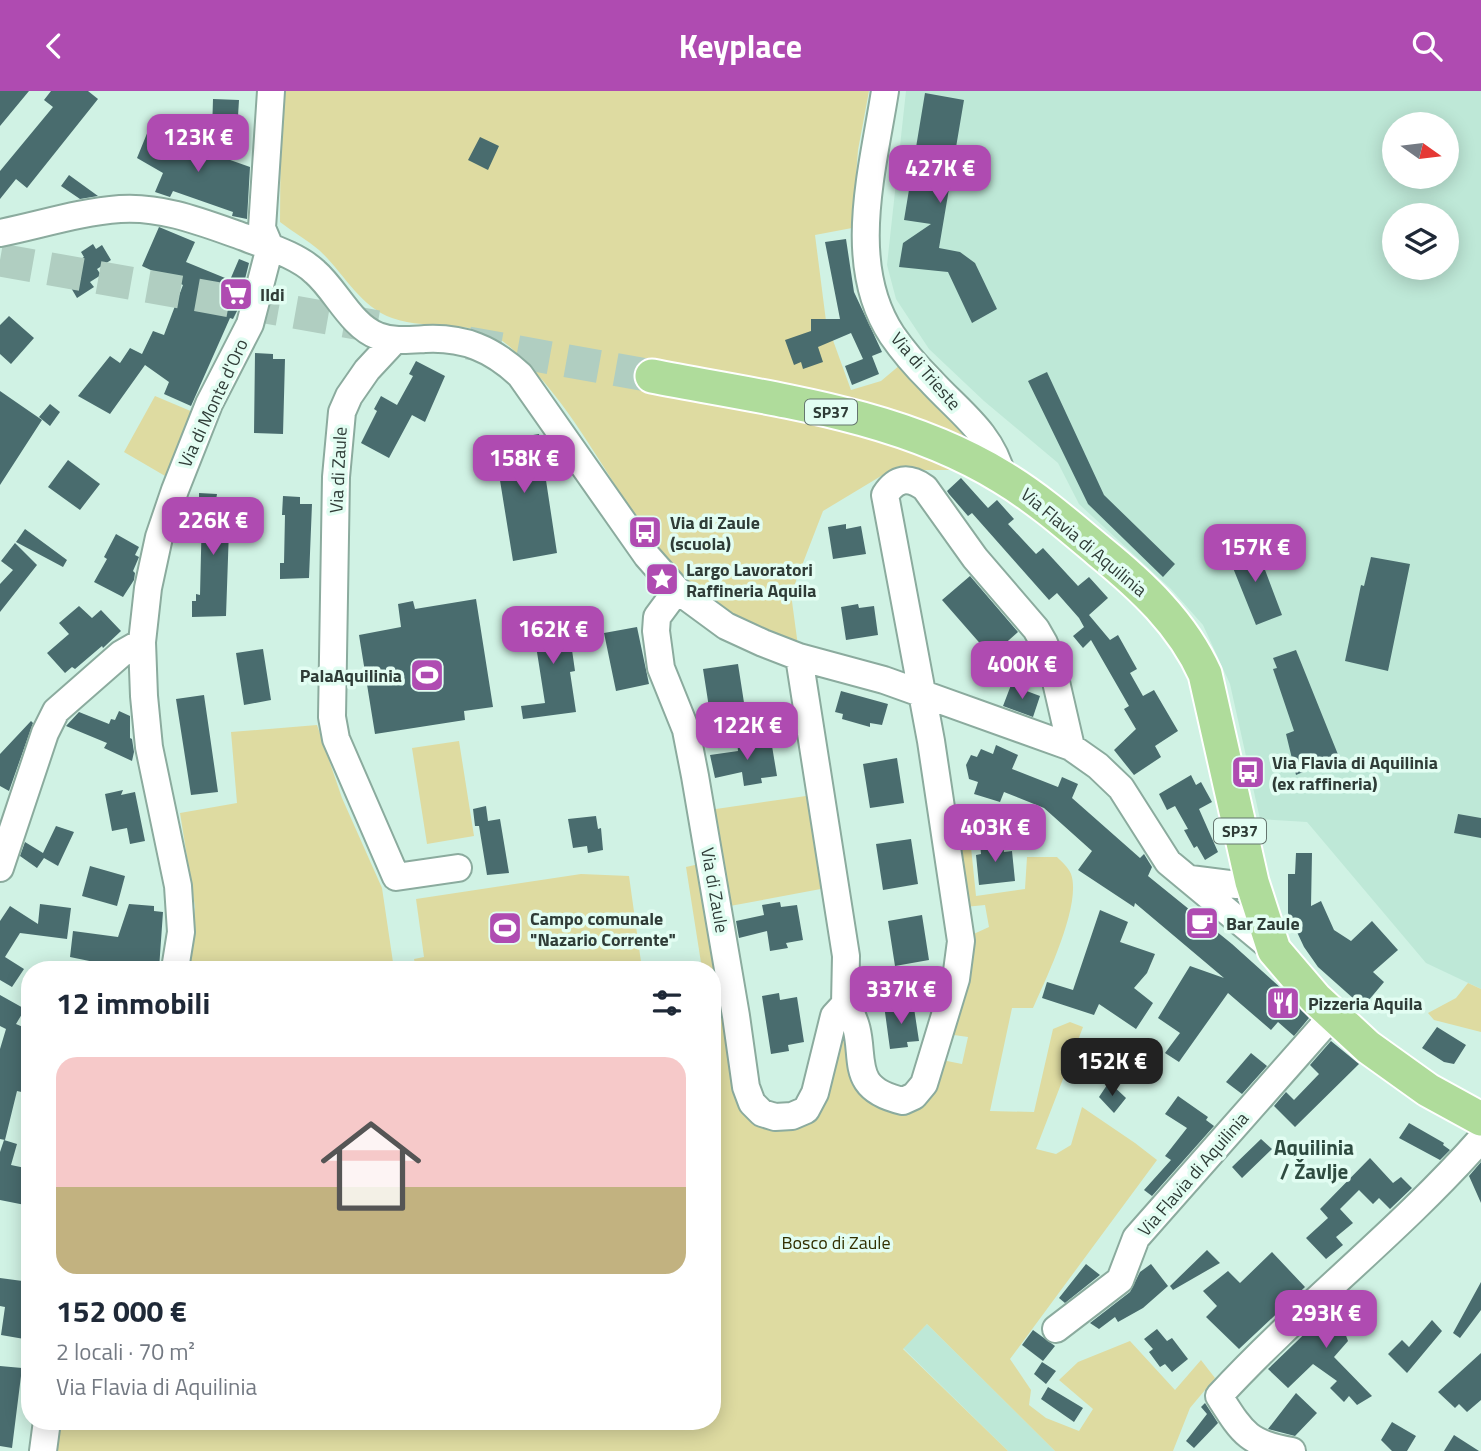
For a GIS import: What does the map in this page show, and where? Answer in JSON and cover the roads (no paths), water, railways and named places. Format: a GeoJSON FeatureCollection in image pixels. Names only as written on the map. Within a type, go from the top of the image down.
{"type":"FeatureCollection","features":[{"type":"Feature","properties":{"kind":"main road","name":"Via Flavia di Aquilinia"},"geometry":{"type":"LineString","coordinates":[[652,376],[833,412],[878,424],[972,460],[1038,501],[1125,572],[1174,621],[1193,646],[1205,674],[1252,882],[1274,950],[1332,1016],[1368,1047],[1418,1083],[1481,1119]]}},
{"type":"Feature","properties":{"kind":"street"},"geometry":{"type":"LineString","coordinates":[[270,247],[262,228],[271,91]]}},
{"type":"Feature","properties":{"kind":"street","name":"Via di Trieste"},"geometry":{"type":"LineString","coordinates":[[885,91],[867,209],[866,256],[875,298],[891,334],[990,443],[1002,477]]}},
{"type":"Feature","properties":{"kind":"street"},"geometry":{"type":"LineString","coordinates":[[0,233],[122,209],[164,212],[198,221],[270,247],[314,271],[354,318],[374,335],[394,341],[450,338],[483,348],[501,358],[520,375],[647,556],[677,590],[726,626],[799,657],[920,692],[1071,747],[1121,787],[1168,862],[1274,950]]}},
{"type":"Feature","properties":{"kind":"street","name":"Via di Monte d'Oro"},"geometry":{"type":"LineString","coordinates":[[176,961],[181,932],[178,886],[149,747],[142,642],[148,588],[159,537],[174,490],[209,404],[250,324],[270,247]]}},
{"type":"Feature","properties":{"kind":"street","name":"Via di Zaule"},"geometry":{"type":"LineString","coordinates":[[394,341],[361,379],[342,412],[336,477],[332,717],[336,739],[396,877],[458,868]]}},
{"type":"Feature","properties":{"kind":"street","name":"Via di Zaule"},"geometry":{"type":"LineString","coordinates":[[799,657],[846,956],[845,1004],[856,1018],[864,1077],[874,1091],[904,1101],[914,1096],[925,1084],[956,979],[961,941],[931,741],[885,495],[892,485],[904,479],[916,481],[925,488],[975,558],[1036,629],[1051,660],[1071,747]]}},
{"type":"Feature","properties":{"kind":"street","name":"Via di Zaule"},"geometry":{"type":"LineString","coordinates":[[677,590],[657,617],[661,668],[686,730],[746,1087],[752,1103],[762,1113],[775,1117],[792,1116],[806,1109],[815,1093],[834,1016],[845,1004]]}},
{"type":"Feature","properties":{"kind":"street"},"geometry":{"type":"LineString","coordinates":[[0,868],[45,733],[56,711],[121,654],[142,642]]}},
{"type":"Feature","properties":{"kind":"street"},"geometry":{"type":"LineString","coordinates":[[1188,879],[1237,885],[1252,882]]}},
{"type":"Feature","properties":{"kind":"street","name":"Via Flavia di Aquilinia"},"geometry":{"type":"LineString","coordinates":[[1056,1329],[1120,1280],[1136,1238],[1332,1016]]}},
{"type":"Feature","properties":{"kind":"street"},"geometry":{"type":"LineString","coordinates":[[1292,1451],[1254,1441],[1219,1397],[1481,1139]]}},
{"type":"Feature","properties":{"kind":"street"},"geometry":{"type":"LineString","coordinates":[[43,1451],[46,1430]]}},
{"type":"Feature","properties":{"kind":"tunnel"},"geometry":{"type":"LineString","coordinates":[[0,260],[384,328]]}},
{"type":"Feature","properties":{"kind":"tunnel"},"geometry":{"type":"LineString","coordinates":[[468,343],[652,376]]}},
{"type":"Feature","properties":{"kind":"place","name":"Ildi"},"geometry":{"type":"Point","coordinates":[236,294]}},
{"type":"Feature","properties":{"kind":"place","name":"Via di Zaule (scuola)"},"geometry":{"type":"Point","coordinates":[645,532]}},
{"type":"Feature","properties":{"kind":"place","name":"Largo Lavoratori Raffineria Aquila"},"geometry":{"type":"Point","coordinates":[662,579]}},
{"type":"Feature","properties":{"kind":"place","name":"PalaAquilinia"},"geometry":{"type":"Point","coordinates":[427,675]}},
{"type":"Feature","properties":{"kind":"place","name":"Via Flavia di Aquilinia (ex raffineria)"},"geometry":{"type":"Point","coordinates":[1248,772]}},
{"type":"Feature","properties":{"kind":"place","name":"Bar Zaule"},"geometry":{"type":"Point","coordinates":[1202,923]}},
{"type":"Feature","properties":{"kind":"place","name":"Campo comunale \"Nazario Corrente\""},"geometry":{"type":"Point","coordinates":[505,928]}},
{"type":"Feature","properties":{"kind":"place","name":"Pizzeria Aquila"},"geometry":{"type":"Point","coordinates":[1283,1003]}},
{"type":"Feature","properties":{"kind":"district","name":"Aquilinia / Žavlje"},"geometry":{"type":"Point","coordinates":[1314,1159]}},
{"type":"Feature","properties":{"kind":"park label","name":"Bosco di Zaule"},"geometry":{"type":"Point","coordinates":[836,1242]}}]}
